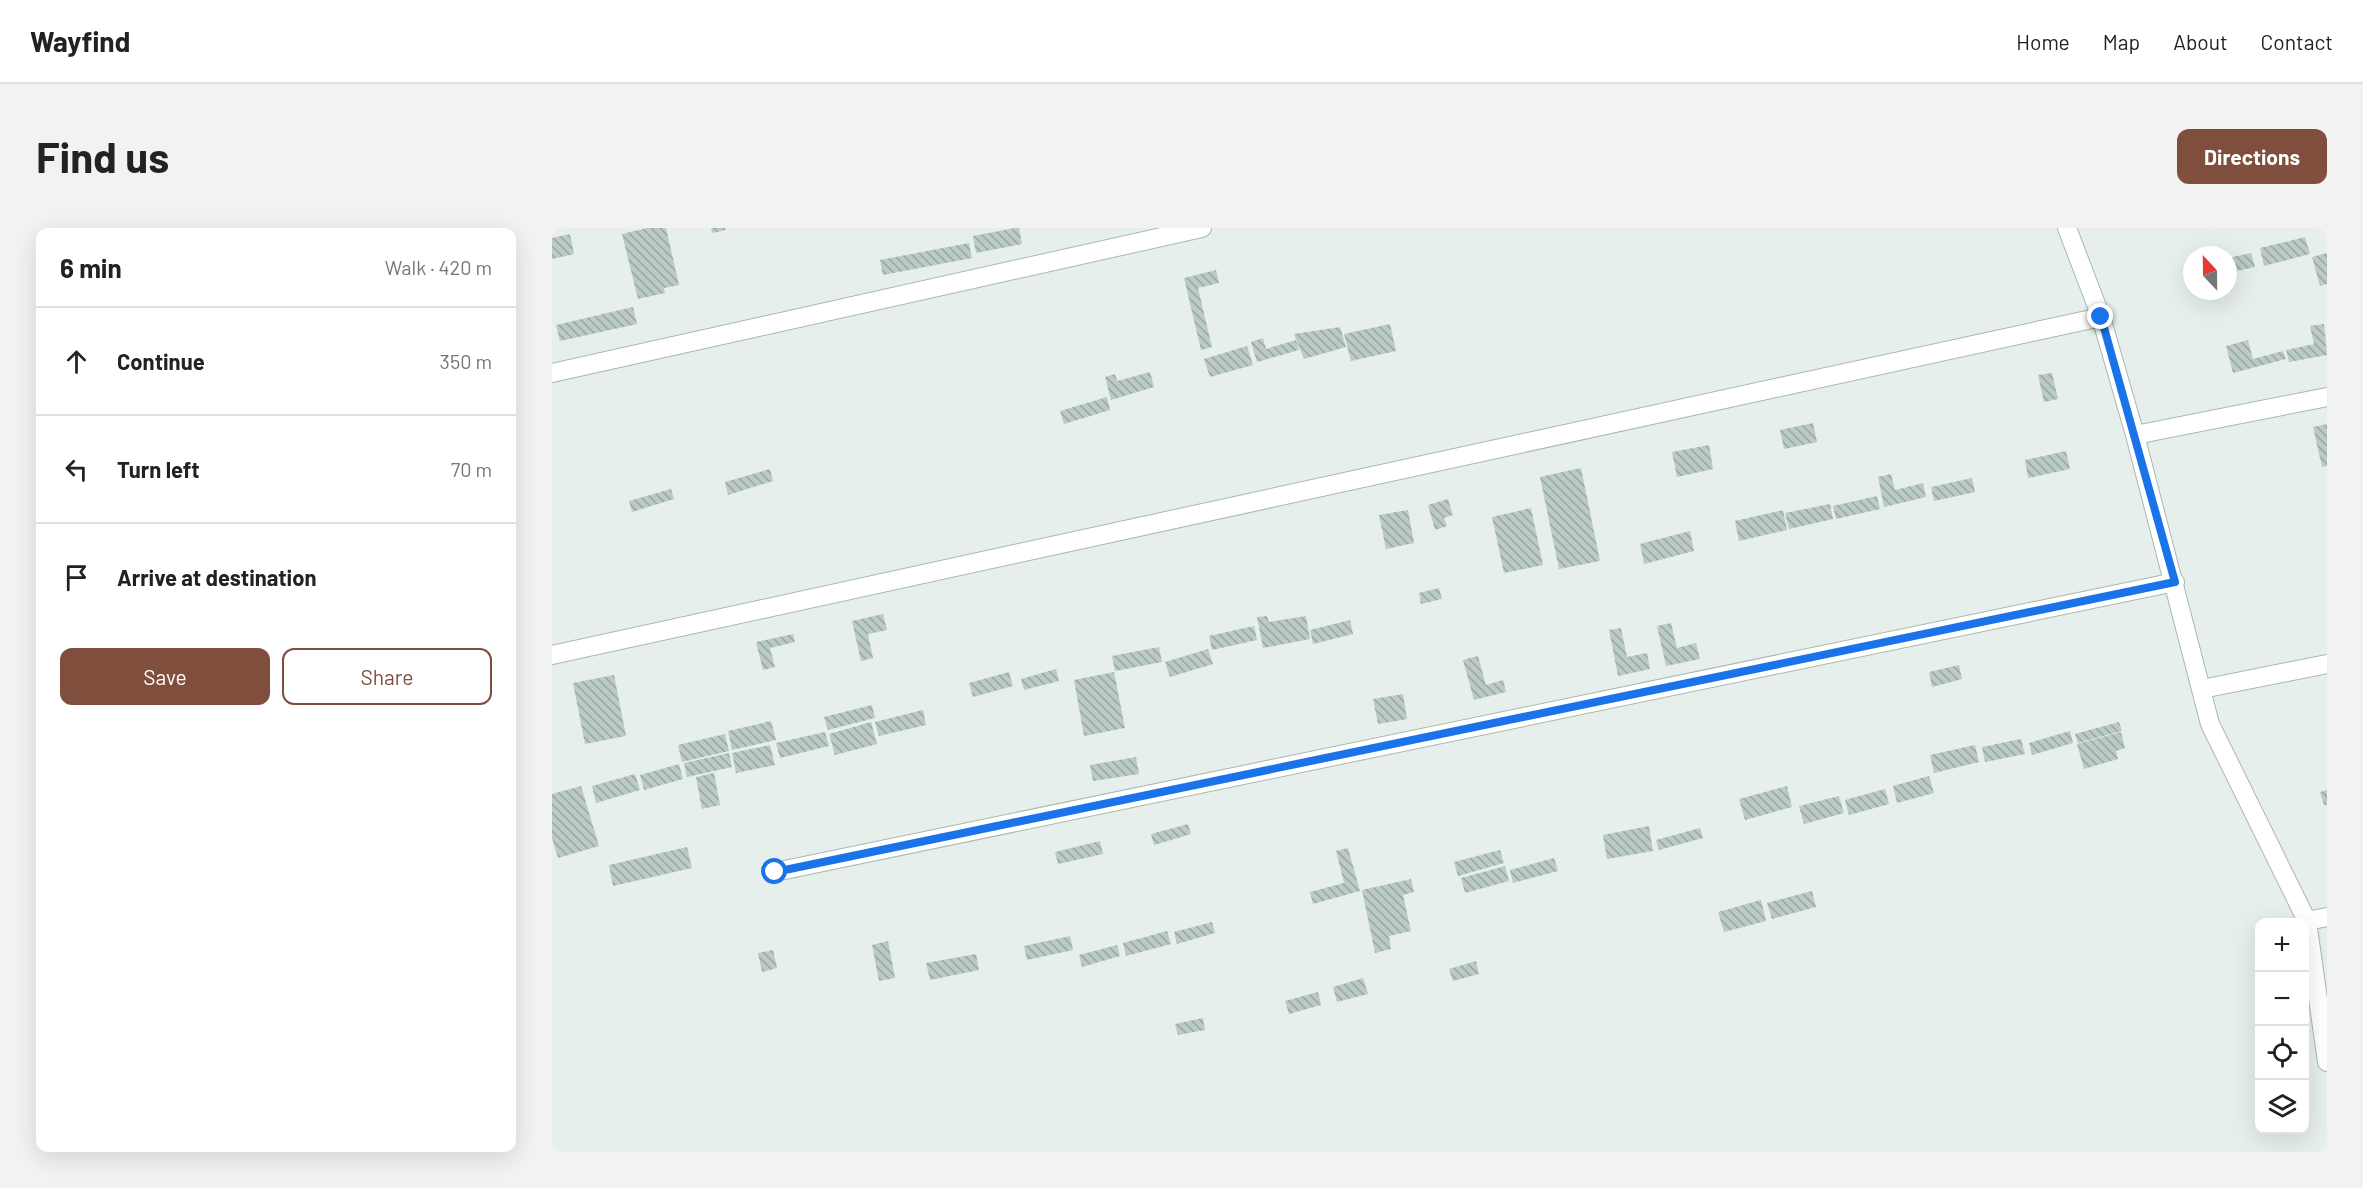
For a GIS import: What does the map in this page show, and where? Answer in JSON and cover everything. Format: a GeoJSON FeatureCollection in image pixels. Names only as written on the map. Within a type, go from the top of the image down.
{"type":"FeatureCollection","features":[{"type":"Feature","properties":{"kind":"street"},"geometry":{"type":"LineString","coordinates":[[552,373],[1202,228]]}},
{"type":"Feature","properties":{"kind":"street"},"geometry":{"type":"LineString","coordinates":[[2067,228],[2101,317],[2175,582],[2210,724],[2306,918]]}},
{"type":"Feature","properties":{"kind":"street"},"geometry":{"type":"LineString","coordinates":[[552,655],[2101,317]]}},
{"type":"Feature","properties":{"kind":"street"},"geometry":{"type":"LineString","coordinates":[[2135,435],[2327,397]]}},
{"type":"Feature","properties":{"kind":"street"},"geometry":{"type":"LineString","coordinates":[[775,872],[2175,582]]}},
{"type":"Feature","properties":{"kind":"street"},"geometry":{"type":"LineString","coordinates":[[2202,689],[2327,664]]}},
{"type":"Feature","properties":{"kind":"street"},"geometry":{"type":"LineString","coordinates":[[2309,921],[2327,917]]}},
{"type":"Feature","properties":{"kind":"street"},"geometry":{"type":"LineString","coordinates":[[2309,935],[2327,1062]]}},
{"type":"Feature","properties":{"kind":"building"},"geometry":{"type":"Polygon","coordinates":[[[647,228],[666,228],[679,285],[664,288],[665,293],[638,299],[622,234],[647,228]]]}},
{"type":"Feature","properties":{"kind":"building"},"geometry":{"type":"Polygon","coordinates":[[[711,228],[725,228],[726,230],[712,233],[711,228]]]}},
{"type":"Feature","properties":{"kind":"building"},"geometry":{"type":"Polygon","coordinates":[[[1019,228],[1022,244],[976,253],[973,236],[1019,228]]]}},
{"type":"Feature","properties":{"kind":"building"},"geometry":{"type":"Polygon","coordinates":[[[570,234],[574,254],[552,259],[552,238],[570,234]]]}},
{"type":"Feature","properties":{"kind":"building"},"geometry":{"type":"Polygon","coordinates":[[[2305,237],[2310,254],[2264,266],[2260,248],[2305,237]]]}},
{"type":"Feature","properties":{"kind":"building"},"geometry":{"type":"Polygon","coordinates":[[[969,243],[972,258],[883,275],[880,260],[969,243]]]}},
{"type":"Feature","properties":{"kind":"building"},"geometry":{"type":"Polygon","coordinates":[[[2251,253],[2255,267],[2237,271],[2237,256],[2251,253]]]}},
{"type":"Feature","properties":{"kind":"building"},"geometry":{"type":"Polygon","coordinates":[[[2327,253],[2327,284],[2320,286],[2312,257],[2327,253]]]}},
{"type":"Feature","properties":{"kind":"building"},"geometry":{"type":"Polygon","coordinates":[[[1216,270],[1219,283],[1198,288],[1212,347],[1201,350],[1184,278],[1216,270]]]}},
{"type":"Feature","properties":{"kind":"building"},"geometry":{"type":"Polygon","coordinates":[[[633,307],[637,324],[560,341],[556,325],[633,307]]]}},
{"type":"Feature","properties":{"kind":"building"},"geometry":{"type":"Polygon","coordinates":[[[1390,324],[1396,351],[1351,361],[1344,334],[1390,324]]]}},
{"type":"Feature","properties":{"kind":"building"},"geometry":{"type":"Polygon","coordinates":[[[2324,324],[2327,355],[2289,362],[2286,350],[2314,344],[2310,326],[2324,324]]]}},
{"type":"Feature","properties":{"kind":"building"},"geometry":{"type":"Polygon","coordinates":[[[1340,327],[1346,347],[1304,359],[1294,334],[1340,327]]]}},
{"type":"Feature","properties":{"kind":"building"},"geometry":{"type":"Polygon","coordinates":[[[1263,338],[1266,349],[1296,340],[1299,350],[1257,362],[1251,342],[1263,338]]]}},
{"type":"Feature","properties":{"kind":"building"},"geometry":{"type":"Polygon","coordinates":[[[2248,340],[2253,359],[2283,351],[2286,359],[2233,373],[2226,346],[2248,340]]]}},
{"type":"Feature","properties":{"kind":"building"},"geometry":{"type":"Polygon","coordinates":[[[1247,346],[1253,365],[1210,377],[1204,359],[1247,346]]]}},
{"type":"Feature","properties":{"kind":"building"},"geometry":{"type":"Polygon","coordinates":[[[1150,372],[1154,387],[1111,400],[1105,377],[1115,374],[1117,381],[1150,372]]]}},
{"type":"Feature","properties":{"kind":"building"},"geometry":{"type":"Polygon","coordinates":[[[2052,373],[2058,399],[2044,402],[2038,375],[2052,373]]]}},
{"type":"Feature","properties":{"kind":"building"},"geometry":{"type":"Polygon","coordinates":[[[1107,397],[1110,410],[1064,424],[1060,411],[1107,397]]]}},
{"type":"Feature","properties":{"kind":"building"},"geometry":{"type":"Polygon","coordinates":[[[1813,423],[1817,442],[1784,449],[1780,430],[1813,423]]]}},
{"type":"Feature","properties":{"kind":"building"},"geometry":{"type":"Polygon","coordinates":[[[2327,424],[2327,466],[2322,467],[2313,427],[2327,424]]]}},
{"type":"Feature","properties":{"kind":"building"},"geometry":{"type":"Polygon","coordinates":[[[1709,445],[1713,469],[1677,477],[1672,452],[1709,445]]]}},
{"type":"Feature","properties":{"kind":"building"},"geometry":{"type":"Polygon","coordinates":[[[2066,451],[2070,469],[2028,478],[2025,460],[2066,451]]]}},
{"type":"Feature","properties":{"kind":"building"},"geometry":{"type":"Polygon","coordinates":[[[1581,468],[1600,561],[1559,569],[1540,477],[1581,468]]]}},
{"type":"Feature","properties":{"kind":"building"},"geometry":{"type":"Polygon","coordinates":[[[770,469],[773,481],[728,495],[725,482],[770,469]]]}},
{"type":"Feature","properties":{"kind":"building"},"geometry":{"type":"Polygon","coordinates":[[[1891,474],[1895,490],[1923,483],[1926,497],[1884,507],[1878,477],[1891,474]]]}},
{"type":"Feature","properties":{"kind":"building"},"geometry":{"type":"Polygon","coordinates":[[[1972,478],[1975,492],[1934,501],[1931,487],[1972,478]]]}},
{"type":"Feature","properties":{"kind":"building"},"geometry":{"type":"Polygon","coordinates":[[[671,489],[674,499],[632,512],[629,501],[671,489]]]}},
{"type":"Feature","properties":{"kind":"building"},"geometry":{"type":"Polygon","coordinates":[[[1877,496],[1880,509],[1836,519],[1833,506],[1877,496]]]}},
{"type":"Feature","properties":{"kind":"building"},"geometry":{"type":"Polygon","coordinates":[[[1448,499],[1453,515],[1444,518],[1447,526],[1435,530],[1428,505],[1448,499]]]}},
{"type":"Feature","properties":{"kind":"building"},"geometry":{"type":"Polygon","coordinates":[[[1830,504],[1833,519],[1789,529],[1785,513],[1830,504]]]}},
{"type":"Feature","properties":{"kind":"building"},"geometry":{"type":"Polygon","coordinates":[[[1531,508],[1543,565],[1504,573],[1492,517],[1531,508]]]}},
{"type":"Feature","properties":{"kind":"building"},"geometry":{"type":"Polygon","coordinates":[[[1408,510],[1414,543],[1386,549],[1379,515],[1408,510]]]}},
{"type":"Feature","properties":{"kind":"building"},"geometry":{"type":"Polygon","coordinates":[[[1783,510],[1787,530],[1739,541],[1735,521],[1783,510]]]}},
{"type":"Feature","properties":{"kind":"building"},"geometry":{"type":"Polygon","coordinates":[[[1690,531],[1694,551],[1644,564],[1640,544],[1690,531]]]}},
{"type":"Feature","properties":{"kind":"building"},"geometry":{"type":"Polygon","coordinates":[[[1439,588],[1442,599],[1421,604],[1419,593],[1439,588]]]}},
{"type":"Feature","properties":{"kind":"building"},"geometry":{"type":"Polygon","coordinates":[[[883,614],[887,630],[868,634],[873,658],[861,661],[852,621],[883,614]]]}},
{"type":"Feature","properties":{"kind":"building"},"geometry":{"type":"Polygon","coordinates":[[[1267,616],[1269,622],[1306,616],[1310,639],[1263,648],[1257,617],[1267,616]]]}},
{"type":"Feature","properties":{"kind":"building"},"geometry":{"type":"Polygon","coordinates":[[[1350,620],[1353,634],[1313,644],[1310,630],[1350,620]]]}},
{"type":"Feature","properties":{"kind":"building"},"geometry":{"type":"Polygon","coordinates":[[[1671,623],[1677,648],[1696,643],[1700,659],[1666,666],[1657,626],[1671,623]]]}},
{"type":"Feature","properties":{"kind":"building"},"geometry":{"type":"Polygon","coordinates":[[[1254,626],[1257,640],[1212,650],[1209,636],[1254,626]]]}},
{"type":"Feature","properties":{"kind":"building"},"geometry":{"type":"Polygon","coordinates":[[[1621,628],[1627,657],[1647,653],[1650,669],[1618,676],[1609,630],[1621,628]]]}},
{"type":"Feature","properties":{"kind":"building"},"geometry":{"type":"Polygon","coordinates":[[[793,634],[795,642],[770,648],[775,667],[763,670],[756,642],[793,634]]]}},
{"type":"Feature","properties":{"kind":"building"},"geometry":{"type":"Polygon","coordinates":[[[1159,647],[1162,662],[1115,671],[1112,656],[1159,647]]]}},
{"type":"Feature","properties":{"kind":"building"},"geometry":{"type":"Polygon","coordinates":[[[1208,649],[1213,664],[1170,677],[1165,662],[1208,649]]]}},
{"type":"Feature","properties":{"kind":"building"},"geometry":{"type":"Polygon","coordinates":[[[1478,656],[1486,685],[1503,680],[1506,692],[1474,700],[1463,660],[1478,656]]]}},
{"type":"Feature","properties":{"kind":"building"},"geometry":{"type":"Polygon","coordinates":[[[1959,665],[1962,679],[1932,687],[1929,672],[1959,665]]]}},
{"type":"Feature","properties":{"kind":"building"},"geometry":{"type":"Polygon","coordinates":[[[1056,669],[1059,681],[1024,690],[1021,679],[1056,669]]]}},
{"type":"Feature","properties":{"kind":"building"},"geometry":{"type":"Polygon","coordinates":[[[1009,672],[1013,686],[973,697],[969,683],[1009,672]]]}},
{"type":"Feature","properties":{"kind":"building"},"geometry":{"type":"Polygon","coordinates":[[[1114,672],[1125,728],[1084,736],[1074,680],[1114,672]]]}},
{"type":"Feature","properties":{"kind":"building"},"geometry":{"type":"Polygon","coordinates":[[[614,675],[626,736],[585,744],[573,683],[614,675]]]}},
{"type":"Feature","properties":{"kind":"building"},"geometry":{"type":"Polygon","coordinates":[[[1403,694],[1407,719],[1378,724],[1373,699],[1403,694]]]}},
{"type":"Feature","properties":{"kind":"building"},"geometry":{"type":"Polygon","coordinates":[[[872,705],[875,718],[828,730],[824,717],[872,705]]]}},
{"type":"Feature","properties":{"kind":"building"},"geometry":{"type":"Polygon","coordinates":[[[923,710],[926,725],[879,736],[875,722],[923,710]]]}},
{"type":"Feature","properties":{"kind":"building"},"geometry":{"type":"Polygon","coordinates":[[[771,721],[776,740],[732,750],[728,731],[771,721]]]}},
{"type":"Feature","properties":{"kind":"building"},"geometry":{"type":"Polygon","coordinates":[[[871,722],[877,744],[835,755],[829,734],[871,722]]]}},
{"type":"Feature","properties":{"kind":"building"},"geometry":{"type":"Polygon","coordinates":[[[2119,722],[2122,731],[2078,743],[2075,734],[2119,722]]]}},
{"type":"Feature","properties":{"kind":"building"},"geometry":{"type":"Polygon","coordinates":[[[2070,731],[2073,743],[2032,755],[2029,743],[2070,731]]]}},
{"type":"Feature","properties":{"kind":"building"},"geometry":{"type":"Polygon","coordinates":[[[825,732],[829,746],[780,758],[776,743],[825,732]]]}},
{"type":"Feature","properties":{"kind":"building"},"geometry":{"type":"Polygon","coordinates":[[[2121,732],[2125,748],[2116,751],[2118,759],[2084,769],[2077,744],[2121,732]]]}},
{"type":"Feature","properties":{"kind":"building"},"geometry":{"type":"Polygon","coordinates":[[[725,734],[729,751],[682,762],[678,745],[725,734]]]}},
{"type":"Feature","properties":{"kind":"building"},"geometry":{"type":"Polygon","coordinates":[[[2021,739],[2025,754],[1985,762],[1982,747],[2021,739]]]}},
{"type":"Feature","properties":{"kind":"building"},"geometry":{"type":"Polygon","coordinates":[[[770,745],[775,765],[736,773],[732,753],[770,745]]]}},
{"type":"Feature","properties":{"kind":"building"},"geometry":{"type":"Polygon","coordinates":[[[1975,745],[1979,762],[1934,773],[1930,755],[1975,745]]]}},
{"type":"Feature","properties":{"kind":"building"},"geometry":{"type":"Polygon","coordinates":[[[729,753],[732,767],[687,777],[684,763],[729,753]]]}},
{"type":"Feature","properties":{"kind":"building"},"geometry":{"type":"Polygon","coordinates":[[[1136,757],[1139,774],[1093,781],[1090,765],[1136,757]]]}},
{"type":"Feature","properties":{"kind":"building"},"geometry":{"type":"Polygon","coordinates":[[[679,764],[683,779],[644,790],[640,775],[679,764]]]}},
{"type":"Feature","properties":{"kind":"building"},"geometry":{"type":"Polygon","coordinates":[[[714,773],[720,805],[702,809],[696,777],[714,773]]]}},
{"type":"Feature","properties":{"kind":"building"},"geometry":{"type":"Polygon","coordinates":[[[635,774],[640,790],[596,803],[592,786],[635,774]]]}},
{"type":"Feature","properties":{"kind":"building"},"geometry":{"type":"Polygon","coordinates":[[[1929,776],[1934,793],[1897,803],[1893,786],[1929,776]]]}},
{"type":"Feature","properties":{"kind":"building"},"geometry":{"type":"Polygon","coordinates":[[[581,786],[599,846],[558,858],[552,838],[552,794],[581,786]]]}},
{"type":"Feature","properties":{"kind":"building"},"geometry":{"type":"Polygon","coordinates":[[[1787,786],[1792,807],[1745,820],[1739,799],[1787,786]]]}},
{"type":"Feature","properties":{"kind":"building"},"geometry":{"type":"Polygon","coordinates":[[[1885,789],[1889,804],[1849,815],[1845,800],[1885,789]]]}},
{"type":"Feature","properties":{"kind":"building"},"geometry":{"type":"Polygon","coordinates":[[[2327,790],[2327,805],[2324,805],[2320,792],[2327,790]]]}},
{"type":"Feature","properties":{"kind":"building"},"geometry":{"type":"Polygon","coordinates":[[[1839,796],[1844,813],[1804,824],[1799,806],[1839,796]]]}},
{"type":"Feature","properties":{"kind":"building"},"geometry":{"type":"Polygon","coordinates":[[[1188,824],[1191,834],[1154,845],[1151,834],[1188,824]]]}},
{"type":"Feature","properties":{"kind":"building"},"geometry":{"type":"Polygon","coordinates":[[[1649,826],[1653,851],[1607,859],[1603,835],[1649,826]]]}},
{"type":"Feature","properties":{"kind":"building"},"geometry":{"type":"Polygon","coordinates":[[[1700,828],[1703,838],[1659,850],[1656,840],[1700,828]]]}},
{"type":"Feature","properties":{"kind":"building"},"geometry":{"type":"Polygon","coordinates":[[[1100,841],[1103,854],[1058,864],[1055,852],[1100,841]]]}},
{"type":"Feature","properties":{"kind":"building"},"geometry":{"type":"Polygon","coordinates":[[[687,847],[692,868],[613,886],[609,865],[687,847]]]}},
{"type":"Feature","properties":{"kind":"building"},"geometry":{"type":"Polygon","coordinates":[[[1348,848],[1360,891],[1313,904],[1310,892],[1344,883],[1336,851],[1348,848]]]}},
{"type":"Feature","properties":{"kind":"building"},"geometry":{"type":"Polygon","coordinates":[[[1500,850],[1504,863],[1458,876],[1454,862],[1500,850]]]}},
{"type":"Feature","properties":{"kind":"building"},"geometry":{"type":"Polygon","coordinates":[[[1554,858],[1558,871],[1513,883],[1510,870],[1554,858]]]}},
{"type":"Feature","properties":{"kind":"building"},"geometry":{"type":"Polygon","coordinates":[[[1505,866],[1509,881],[1465,893],[1461,878],[1505,866]]]}},
{"type":"Feature","properties":{"kind":"building"},"geometry":{"type":"Polygon","coordinates":[[[1411,879],[1414,892],[1403,895],[1411,931],[1389,936],[1391,949],[1375,953],[1362,890],[1411,879]]]}},
{"type":"Feature","properties":{"kind":"building"},"geometry":{"type":"Polygon","coordinates":[[[1812,891],[1816,907],[1772,919],[1767,903],[1812,891]]]}},
{"type":"Feature","properties":{"kind":"building"},"geometry":{"type":"Polygon","coordinates":[[[1761,900],[1766,921],[1724,932],[1718,912],[1761,900]]]}},
{"type":"Feature","properties":{"kind":"building"},"geometry":{"type":"Polygon","coordinates":[[[1212,922],[1215,933],[1177,944],[1174,932],[1212,922]]]}},
{"type":"Feature","properties":{"kind":"building"},"geometry":{"type":"Polygon","coordinates":[[[1167,931],[1171,944],[1126,956],[1123,943],[1167,931]]]}},
{"type":"Feature","properties":{"kind":"building"},"geometry":{"type":"Polygon","coordinates":[[[1070,936],[1073,950],[1027,960],[1024,946],[1070,936]]]}},
{"type":"Feature","properties":{"kind":"building"},"geometry":{"type":"Polygon","coordinates":[[[888,941],[895,978],[879,981],[872,945],[888,941]]]}},
{"type":"Feature","properties":{"kind":"building"},"geometry":{"type":"Polygon","coordinates":[[[1117,945],[1120,956],[1082,967],[1079,955],[1117,945]]]}},
{"type":"Feature","properties":{"kind":"building"},"geometry":{"type":"Polygon","coordinates":[[[773,950],[777,968],[762,972],[758,953],[773,950]]]}},
{"type":"Feature","properties":{"kind":"building"},"geometry":{"type":"Polygon","coordinates":[[[976,954],[979,970],[930,980],[926,963],[976,954]]]}},
{"type":"Feature","properties":{"kind":"building"},"geometry":{"type":"Polygon","coordinates":[[[1476,961],[1479,974],[1453,981],[1449,969],[1476,961]]]}},
{"type":"Feature","properties":{"kind":"building"},"geometry":{"type":"Polygon","coordinates":[[[1363,978],[1368,994],[1337,1002],[1333,987],[1363,978]]]}},
{"type":"Feature","properties":{"kind":"building"},"geometry":{"type":"Polygon","coordinates":[[[1318,992],[1321,1005],[1289,1014],[1285,1001],[1318,992]]]}},
{"type":"Feature","properties":{"kind":"building"},"geometry":{"type":"Polygon","coordinates":[[[1203,1018],[1205,1030],[1178,1035],[1175,1024],[1203,1018]]]}},
{"type":"Feature","properties":{"kind":"route"},"geometry":{"type":"LineString","coordinates":[[775,872],[2175,582],[2101,317]]}}]}
